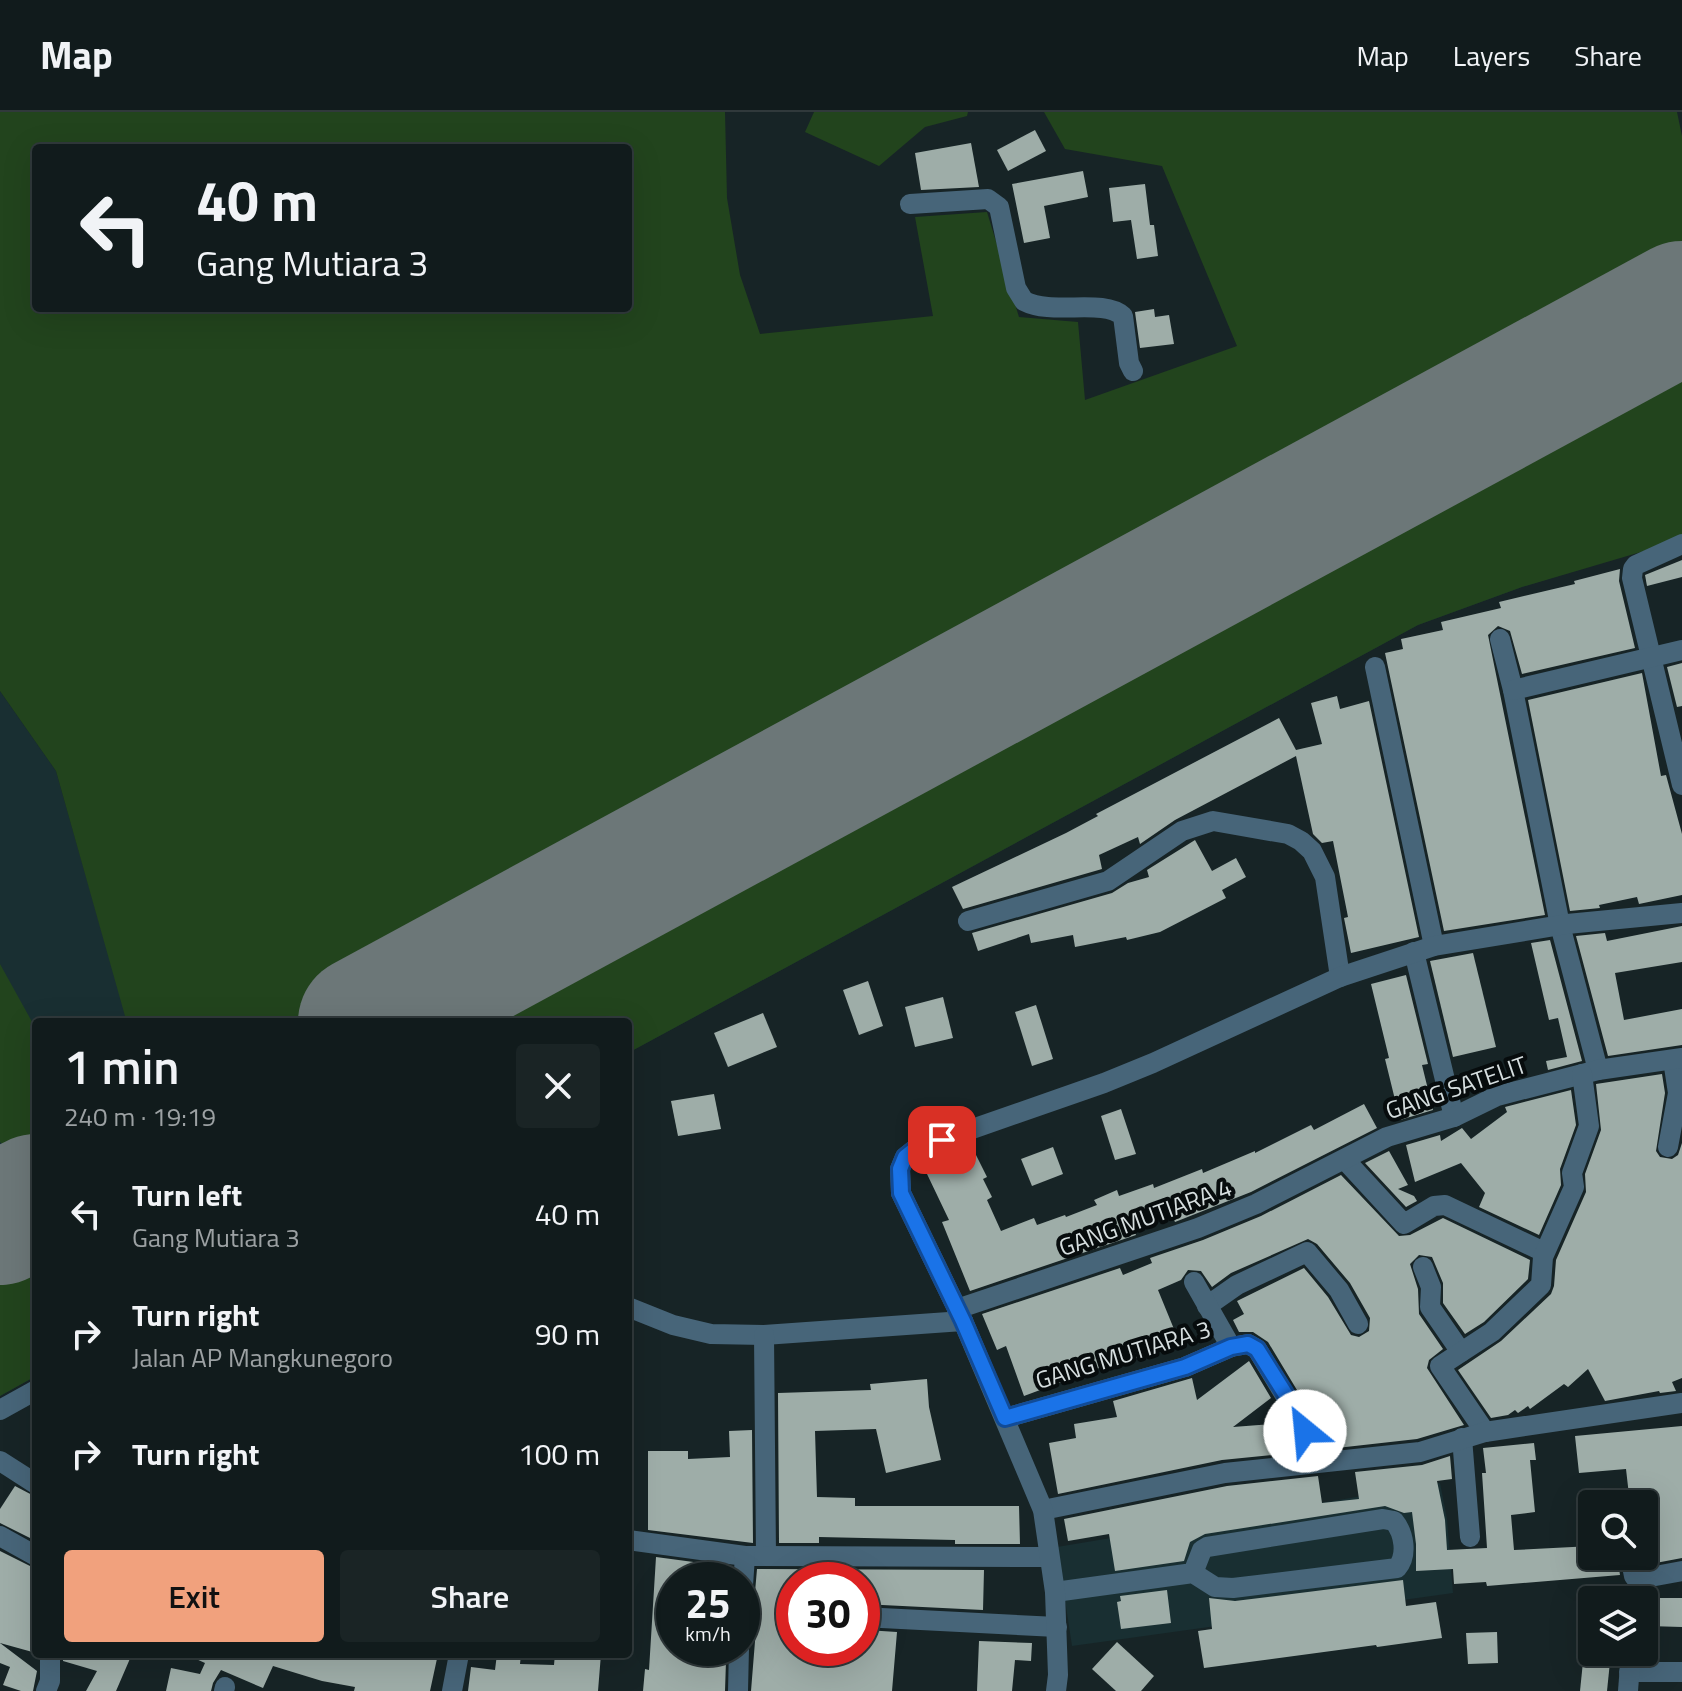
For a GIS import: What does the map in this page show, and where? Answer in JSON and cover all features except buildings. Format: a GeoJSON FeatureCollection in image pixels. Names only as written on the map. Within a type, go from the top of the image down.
{"type":"FeatureCollection","features":[{"type":"Feature","properties":{"kind":"street"},"geometry":{"type":"LineString","coordinates":[[910,204],[981,199],[994,201],[999,207],[1016,288],[1024,301],[1051,309],[1109,309],[1119,313],[1123,316],[1129,363],[1133,371]]}},
{"type":"Feature","properties":{"kind":"street"},"geometry":{"type":"LineString","coordinates":[[1682,544],[1633,569],[1632,578],[1682,785]]}},
{"type":"Feature","properties":{"kind":"street"},"geometry":{"type":"LineString","coordinates":[[1485,1432],[1441,1369],[1441,1364],[1492,1332],[1541,1285],[1544,1252],[1574,1187],[1572,1173],[1587,1138],[1590,1072],[1500,639]]}},
{"type":"Feature","properties":{"kind":"street"},"geometry":{"type":"LineString","coordinates":[[1513,690],[1682,650]]}},
{"type":"Feature","properties":{"kind":"street"},"geometry":{"type":"LineString","coordinates":[[1375,667],[1454,1117]]}},
{"type":"Feature","properties":{"kind":"street"},"geometry":{"type":"LineString","coordinates":[[968,921],[1108,881],[1182,831],[1213,821],[1288,834],[1312,851],[1325,877],[1340,977]]}},
{"type":"Feature","properties":{"kind":"street"},"geometry":{"type":"LineString","coordinates":[[1056,1691],[1055,1592],[1043,1510],[960,1315],[901,1193],[900,1169],[905,1157],[915,1149],[1153,1063],[1340,977],[1424,949],[1560,925],[1682,913]]}},
{"type":"Feature","properties":{"kind":"street"},"geometry":{"type":"LineString","coordinates":[[1668,1147],[1678,1093],[1678,1059]]}},
{"type":"Feature","properties":{"kind":"street","name":"GANG SATELIT"},"geometry":{"type":"LineString","coordinates":[[1345,1160],[1387,1137],[1454,1117],[1497,1096],[1590,1072],[1678,1059]]}},
{"type":"Feature","properties":{"kind":"street"},"geometry":{"type":"LineString","coordinates":[[1345,1160],[1404,1224],[1434,1206],[1445,1205],[1544,1252]]}},
{"type":"Feature","properties":{"kind":"street","name":"GANG MUTIARA 4"},"geometry":{"type":"LineString","coordinates":[[632,1308],[693,1331],[711,1334],[764,1335],[960,1315],[1198,1228],[1256,1204],[1345,1160]]}},
{"type":"Feature","properties":{"kind":"street"},"geometry":{"type":"LineString","coordinates":[[1207,1306],[1237,1285],[1308,1252],[1345,1297],[1358,1324]]}},
{"type":"Feature","properties":{"kind":"street"},"geometry":{"type":"LineString","coordinates":[[1423,1267],[1431,1287],[1430,1307],[1461,1352]]}},
{"type":"Feature","properties":{"kind":"street","name":"GANG MUTIARA 3"},"geometry":{"type":"LineString","coordinates":[[1005,1418],[1185,1367],[1231,1347],[1194,1282]]}},
{"type":"Feature","properties":{"kind":"street"},"geometry":{"type":"LineString","coordinates":[[764,1335],[766,1556]]}},
{"type":"Feature","properties":{"kind":"street"},"geometry":{"type":"LineString","coordinates":[[1231,1347],[1248,1344],[1257,1349],[1304,1427],[1307,1464]]}},
{"type":"Feature","properties":{"kind":"street"},"geometry":{"type":"LineString","coordinates":[[0,1410],[32,1392]]}},
{"type":"Feature","properties":{"kind":"street"},"geometry":{"type":"LineString","coordinates":[[1043,1510],[1225,1473],[1420,1452],[1485,1432],[1682,1403]]}},
{"type":"Feature","properties":{"kind":"street"},"geometry":{"type":"LineString","coordinates":[[1462,1438],[1470,1537]]}},
{"type":"Feature","properties":{"kind":"street"},"geometry":{"type":"LineString","coordinates":[[0,1461],[32,1481]]}},
{"type":"Feature","properties":{"kind":"street"},"geometry":{"type":"LineString","coordinates":[[1055,1592],[1193,1573],[1215,1587],[1233,1588],[1397,1568],[1402,1562],[1404,1549],[1401,1528],[1394,1521],[1383,1519],[1207,1547],[1202,1550],[1193,1573]]}},
{"type":"Feature","properties":{"kind":"street"},"geometry":{"type":"LineString","coordinates":[[0,1536],[32,1554]]}},
{"type":"Feature","properties":{"kind":"street"},"geometry":{"type":"LineString","coordinates":[[632,1541],[745,1556],[1049,1557]]}},
{"type":"Feature","properties":{"kind":"street"},"geometry":{"type":"LineString","coordinates":[[745,1556],[745,1562]]}},
{"type":"Feature","properties":{"kind":"street"},"geometry":{"type":"LineString","coordinates":[[1639,1586],[1642,1578],[1682,1571]]}},
{"type":"Feature","properties":{"kind":"street"},"geometry":{"type":"LineString","coordinates":[[880,1618],[1057,1627]]}},
{"type":"Feature","properties":{"kind":"street"},"geometry":{"type":"LineString","coordinates":[[46,1691],[50,1681],[50,1658]]}},
{"type":"Feature","properties":{"kind":"street"},"geometry":{"type":"LineString","coordinates":[[452,1691],[458,1658]]}},
{"type":"Feature","properties":{"kind":"street"},"geometry":{"type":"LineString","coordinates":[[738,1691],[739,1666]]}},
{"type":"Feature","properties":{"kind":"street"},"geometry":{"type":"LineString","coordinates":[[1629,1672],[1682,1672]]}},
{"type":"Feature","properties":{"kind":"shaded area"},"geometry":{"type":"Polygon","coordinates":[[[1682,136],[1682,538],[1522,587],[1418,625],[632,1051],[632,1018],[32,1018],[32,1378],[0,1396],[0,691],[56,771],[126,1016],[1485,209],[1682,136]]]}},
{"type":"Feature","properties":{"kind":"shaded area"},"geometry":{"type":"Polygon","coordinates":[[[1440,1483],[1447,1519],[1453,1593],[1072,1646],[1057,1547],[1440,1483]]]}},
{"type":"Feature","properties":{"kind":"green space"},"geometry":{"type":"Polygon","coordinates":[[[0,112],[725,112],[727,198],[740,275],[760,334],[933,316],[915,217],[987,212],[1019,317],[1078,322],[1085,400],[1237,346],[1162,166],[1065,149],[1044,112],[1677,112],[1682,136],[1682,268],[299,1018],[121,1018],[125,1016],[56,771],[0,691],[0,112]]]}},
{"type":"Feature","properties":{"kind":"green space"},"geometry":{"type":"Polygon","coordinates":[[[814,112],[968,112],[967,116],[925,127],[879,166],[805,132],[814,112]]]}},
{"type":"Feature","properties":{"kind":"green space"},"geometry":{"type":"Polygon","coordinates":[[[1682,346],[1682,538],[1678,541],[1522,587],[1418,625],[632,1051],[632,1018],[442,1018],[1682,346]]]}},
{"type":"Feature","properties":{"kind":"green space"},"geometry":{"type":"Polygon","coordinates":[[[0,964],[32,1022],[32,1157],[16,1153],[0,1142],[0,964]]]}},
{"type":"Feature","properties":{"kind":"green space"},"geometry":{"type":"Polygon","coordinates":[[[32,1240],[32,1378],[0,1396],[0,1258],[32,1240]]]}},
{"type":"Feature","properties":{"kind":"taxiway"},"geometry":{"type":"LineString","coordinates":[[0,1205],[5,1178],[32,1188]]}},
{"type":"Feature","properties":{"kind":"runway"},"geometry":{"type":"LineString","coordinates":[[371,1018],[1682,307]]}},
{"type":"Feature","properties":{"kind":"runway"},"geometry":{"type":"LineString","coordinates":[[0,1219],[32,1202]]}},
{"type":"Feature","properties":{"kind":"route"},"geometry":{"type":"LineString","coordinates":[[942,1140],[915,1149],[905,1157],[900,1169],[901,1193],[963,1321],[1005,1418],[1185,1367],[1231,1347],[1248,1344],[1257,1349],[1301,1419],[1305,1431]]}}]}
